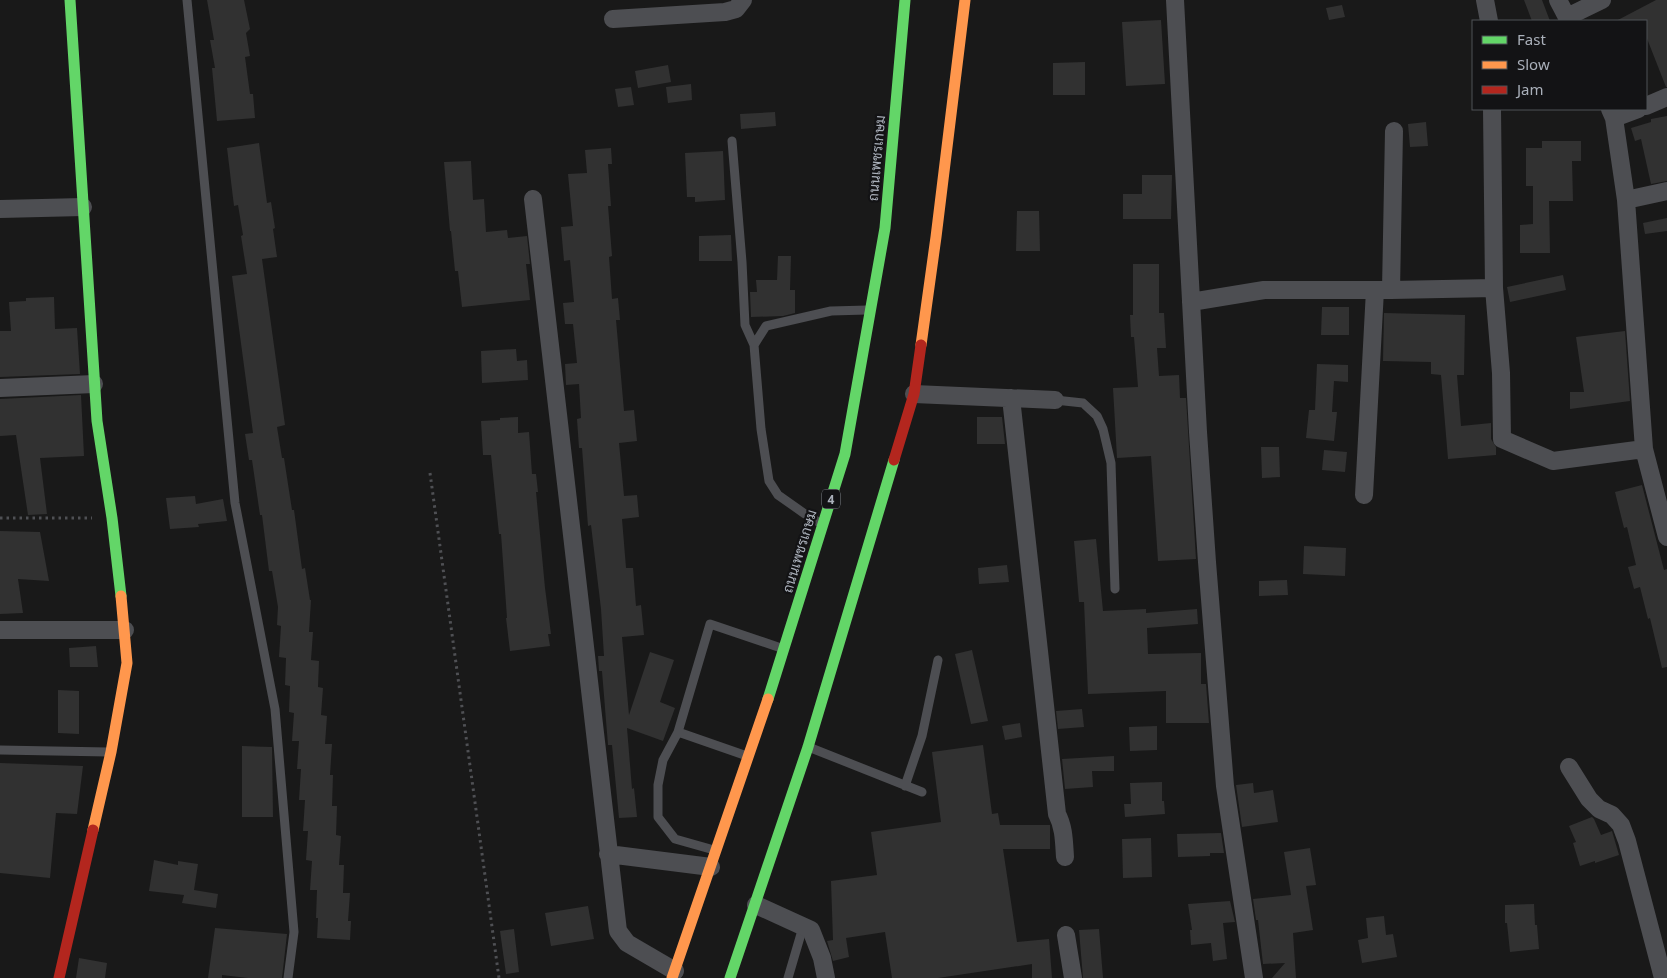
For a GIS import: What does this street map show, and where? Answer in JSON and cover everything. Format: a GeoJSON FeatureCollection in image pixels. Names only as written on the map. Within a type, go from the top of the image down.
{"type":"FeatureCollection","features":[{"type":"Feature","properties":{"kind":"main road"},"geometry":{"type":"LineString","coordinates":[[59,978],[111,752],[127,663],[112,518],[97,421],[70,0]]}},
{"type":"Feature","properties":{"kind":"main road","name":"ถนนเพชรเกษม"},"geometry":{"type":"LineString","coordinates":[[673,975],[749,756],[845,454],[885,228],[905,0]]}},
{"type":"Feature","properties":{"kind":"main road"},"geometry":{"type":"LineString","coordinates":[[730,978],[808,748],[914,394],[936,237],[965,0]]}},
{"type":"Feature","properties":{"kind":"street"},"geometry":{"type":"LineString","coordinates":[[613,19],[725,12],[736,9],[743,0]]}},
{"type":"Feature","properties":{"kind":"street"},"geometry":{"type":"LineString","coordinates":[[1175,0],[1205,534],[1226,786],[1254,978]]}},
{"type":"Feature","properties":{"kind":"street"},"geometry":{"type":"LineString","coordinates":[[1485,0],[1489,20]]}},
{"type":"Feature","properties":{"kind":"street"},"geometry":{"type":"LineString","coordinates":[[1558,0],[1568,19],[1602,0]]}},
{"type":"Feature","properties":{"kind":"street"},"geometry":{"type":"LineString","coordinates":[[1647,106],[1667,97]]}},
{"type":"Feature","properties":{"kind":"street"},"geometry":{"type":"LineString","coordinates":[[1492,110],[1494,288],[1501,373],[1502,439],[1553,461],[1644,449]]}},
{"type":"Feature","properties":{"kind":"street"},"geometry":{"type":"LineString","coordinates":[[1633,110],[1612,114],[1626,200],[1644,449],[1667,536]]}},
{"type":"Feature","properties":{"kind":"street"},"geometry":{"type":"LineString","coordinates":[[1364,494],[1383,290],[1394,131]]}},
{"type":"Feature","properties":{"kind":"street"},"geometry":{"type":"LineString","coordinates":[[1626,200],[1667,191]]}},
{"type":"Feature","properties":{"kind":"street"},"geometry":{"type":"LineString","coordinates":[[533,199],[618,931],[627,943],[673,975]]}},
{"type":"Feature","properties":{"kind":"street"},"geometry":{"type":"LineString","coordinates":[[0,209],[83,207]]}},
{"type":"Feature","properties":{"kind":"street"},"geometry":{"type":"LineString","coordinates":[[1191,302],[1264,290],[1494,288]]}},
{"type":"Feature","properties":{"kind":"street"},"geometry":{"type":"LineString","coordinates":[[0,388],[94,384]]}},
{"type":"Feature","properties":{"kind":"street"},"geometry":{"type":"LineString","coordinates":[[914,394],[1055,400]]}},
{"type":"Feature","properties":{"kind":"street"},"geometry":{"type":"LineString","coordinates":[[1011,398],[1057,814],[1064,836],[1065,857]]}},
{"type":"Feature","properties":{"kind":"street"},"geometry":{"type":"LineString","coordinates":[[0,630],[125,630]]}},
{"type":"Feature","properties":{"kind":"street"},"geometry":{"type":"LineString","coordinates":[[1569,767],[1589,800],[1599,809],[1612,815],[1620,825],[1627,841],[1663,978]]}},
{"type":"Feature","properties":{"kind":"street"},"geometry":{"type":"LineString","coordinates":[[608,854],[714,859]]}},
{"type":"Feature","properties":{"kind":"street"},"geometry":{"type":"LineString","coordinates":[[756,905],[811,930],[822,958],[826,978]]}},
{"type":"Feature","properties":{"kind":"street"},"geometry":{"type":"LineString","coordinates":[[1066,935],[1073,978]]}},
{"type":"Feature","properties":{"kind":"lane"},"geometry":{"type":"LineString","coordinates":[[187,0],[235,503],[275,709],[294,932],[288,978]]}},
{"type":"Feature","properties":{"kind":"lane"},"geometry":{"type":"LineString","coordinates":[[732,141],[742,252],[745,325],[754,345],[761,429],[769,481],[778,495],[804,514],[823,524]]}},
{"type":"Feature","properties":{"kind":"lane"},"geometry":{"type":"LineString","coordinates":[[754,345],[766,326],[831,310],[870,310]]}},
{"type":"Feature","properties":{"kind":"lane"},"geometry":{"type":"LineString","coordinates":[[1055,400],[1083,403],[1097,416],[1103,429],[1111,463],[1115,589]]}},
{"type":"Feature","properties":{"kind":"lane"},"geometry":{"type":"LineString","coordinates":[[714,859],[675,839],[658,817],[658,785],[663,760],[678,732],[710,624],[784,649]]}},
{"type":"Feature","properties":{"kind":"lane"},"geometry":{"type":"LineString","coordinates":[[906,786],[922,736],[938,660]]}},
{"type":"Feature","properties":{"kind":"lane"},"geometry":{"type":"LineString","coordinates":[[678,732],[749,756]]}},
{"type":"Feature","properties":{"kind":"lane"},"geometry":{"type":"LineString","coordinates":[[808,748],[922,792]]}},
{"type":"Feature","properties":{"kind":"lane"},"geometry":{"type":"LineString","coordinates":[[0,750],[111,752]]}},
{"type":"Feature","properties":{"kind":"lane"},"geometry":{"type":"LineString","coordinates":[[788,978],[803,927]]}},
{"type":"Feature","properties":{"kind":"path"},"geometry":{"type":"LineString","coordinates":[[430,473],[499,978]]}},
{"type":"Feature","properties":{"kind":"path"},"geometry":{"type":"LineString","coordinates":[[0,518],[112,518]]}},
{"type":"Feature","properties":{"kind":"building"},"geometry":{"type":"Polygon","coordinates":[[[207,0],[244,0],[250,29],[246,33],[250,56],[245,57],[250,94],[253,94],[255,118],[217,121],[212,68],[215,68],[210,40],[214,40],[207,0]]]}},
{"type":"Feature","properties":{"kind":"building"},"geometry":{"type":"Polygon","coordinates":[[[1524,0],[1542,0],[1550,20],[1532,20],[1524,0]]]}},
{"type":"Feature","properties":{"kind":"building"},"geometry":{"type":"Polygon","coordinates":[[[1656,0],[1667,0],[1667,87],[1647,39],[1647,20],[1618,20],[1656,0]]]}},
{"type":"Feature","properties":{"kind":"building"},"geometry":{"type":"Polygon","coordinates":[[[1342,5],[1345,17],[1329,20],[1326,8],[1342,5]]]}},
{"type":"Feature","properties":{"kind":"building"},"geometry":{"type":"Polygon","coordinates":[[[1161,20],[1165,84],[1126,86],[1122,22],[1161,20]]]}},
{"type":"Feature","properties":{"kind":"building"},"geometry":{"type":"Polygon","coordinates":[[[1085,62],[1085,95],[1053,95],[1053,63],[1085,62]]]}},
{"type":"Feature","properties":{"kind":"building"},"geometry":{"type":"Polygon","coordinates":[[[668,65],[671,82],[638,88],[635,71],[668,65]]]}},
{"type":"Feature","properties":{"kind":"building"},"geometry":{"type":"Polygon","coordinates":[[[691,84],[692,100],[668,103],[666,87],[691,84]]]}},
{"type":"Feature","properties":{"kind":"building"},"geometry":{"type":"Polygon","coordinates":[[[631,87],[634,105],[618,107],[615,89],[631,87]]]}},
{"type":"Feature","properties":{"kind":"building"},"geometry":{"type":"Polygon","coordinates":[[[775,112],[776,126],[741,129],[740,114],[775,112]]]}},
{"type":"Feature","properties":{"kind":"building"},"geometry":{"type":"Polygon","coordinates":[[[1667,116],[1667,181],[1651,184],[1641,139],[1635,141],[1631,128],[1651,122],[1651,119],[1667,116]]]}},
{"type":"Feature","properties":{"kind":"building"},"geometry":{"type":"Polygon","coordinates":[[[1426,122],[1428,146],[1410,147],[1408,124],[1426,122]]]}},
{"type":"Feature","properties":{"kind":"building"},"geometry":{"type":"Polygon","coordinates":[[[1542,141],[1581,141],[1581,161],[1572,161],[1573,201],[1549,201],[1550,253],[1520,253],[1520,225],[1533,224],[1533,186],[1526,186],[1526,148],[1542,148],[1542,141]]]}},
{"type":"Feature","properties":{"kind":"building"},"geometry":{"type":"Polygon","coordinates":[[[259,143],[267,203],[271,202],[277,257],[262,259],[285,425],[277,427],[292,510],[294,510],[302,569],[305,568],[311,600],[309,632],[313,632],[311,660],[319,661],[318,687],[323,688],[321,715],[327,716],[325,744],[332,744],[330,775],[333,775],[332,806],[337,806],[336,835],[341,836],[339,865],[344,865],[343,893],[350,893],[348,921],[351,921],[350,940],[317,938],[317,890],[310,890],[312,861],[306,860],[308,831],[303,831],[305,800],[299,800],[301,769],[297,769],[299,741],[292,741],[294,713],[289,712],[290,686],[285,685],[286,658],[279,657],[281,626],[277,625],[278,607],[272,571],[269,571],[262,515],[260,515],[252,460],[249,460],[245,434],[253,433],[232,276],[247,274],[238,205],[234,206],[227,148],[259,143]]]}},
{"type":"Feature","properties":{"kind":"building"},"geometry":{"type":"Polygon","coordinates":[[[611,148],[612,164],[608,164],[611,206],[608,206],[612,256],[609,257],[612,299],[618,298],[620,320],[616,320],[624,411],[634,410],[637,441],[619,443],[624,496],[637,495],[639,517],[622,519],[626,568],[633,568],[636,606],[641,605],[644,635],[622,637],[629,715],[650,652],[674,660],[660,702],[675,708],[663,741],[627,728],[632,789],[634,788],[637,817],[619,818],[612,745],[608,745],[602,671],[599,671],[598,656],[604,656],[601,609],[591,525],[588,526],[582,448],[579,448],[577,419],[581,418],[579,384],[566,385],[565,364],[577,363],[573,324],[565,324],[563,303],[574,302],[570,260],[564,261],[561,227],[573,226],[568,174],[587,173],[585,150],[611,148]]]}},
{"type":"Feature","properties":{"kind":"building"},"geometry":{"type":"Polygon","coordinates":[[[723,151],[725,200],[695,202],[695,197],[687,197],[685,153],[723,151]]]}},
{"type":"Feature","properties":{"kind":"building"},"geometry":{"type":"Polygon","coordinates":[[[471,161],[473,200],[484,199],[486,232],[507,230],[508,238],[527,236],[530,264],[526,264],[530,300],[462,307],[458,271],[455,271],[450,231],[444,162],[471,161]]]}},
{"type":"Feature","properties":{"kind":"building"},"geometry":{"type":"Polygon","coordinates":[[[1142,175],[1172,175],[1171,219],[1123,219],[1123,194],[1142,194],[1142,175]]]}},
{"type":"Feature","properties":{"kind":"building"},"geometry":{"type":"Polygon","coordinates":[[[1017,211],[1039,211],[1040,251],[1016,251],[1017,211]]]}},
{"type":"Feature","properties":{"kind":"building"},"geometry":{"type":"Polygon","coordinates":[[[1667,218],[1667,231],[1645,234],[1643,223],[1667,218]]]}},
{"type":"Feature","properties":{"kind":"building"},"geometry":{"type":"Polygon","coordinates":[[[731,235],[732,261],[699,261],[699,236],[731,235]]]}},
{"type":"Feature","properties":{"kind":"building"},"geometry":{"type":"Polygon","coordinates":[[[778,256],[791,256],[790,290],[795,290],[795,313],[783,316],[751,317],[750,292],[757,292],[756,280],[777,280],[778,256]]]}},
{"type":"Feature","properties":{"kind":"building"},"geometry":{"type":"Polygon","coordinates":[[[1133,264],[1159,264],[1159,313],[1164,313],[1166,348],[1157,348],[1159,376],[1179,375],[1180,398],[1186,398],[1196,559],[1158,561],[1151,456],[1117,458],[1113,388],[1138,387],[1134,337],[1131,337],[1130,315],[1133,315],[1133,264]]]}},
{"type":"Feature","properties":{"kind":"building"},"geometry":{"type":"Polygon","coordinates":[[[1563,275],[1566,290],[1510,302],[1507,287],[1563,275]]]}},
{"type":"Feature","properties":{"kind":"building"},"geometry":{"type":"Polygon","coordinates":[[[54,297],[55,329],[77,328],[80,374],[0,377],[0,331],[11,331],[9,302],[26,301],[26,298],[54,297]]]}},
{"type":"Feature","properties":{"kind":"building"},"geometry":{"type":"Polygon","coordinates":[[[1322,307],[1349,307],[1349,335],[1321,335],[1322,307]]]}},
{"type":"Feature","properties":{"kind":"building"},"geometry":{"type":"Polygon","coordinates":[[[1384,313],[1465,315],[1464,375],[1457,375],[1461,426],[1491,423],[1491,439],[1496,447],[1496,455],[1448,459],[1441,375],[1431,374],[1431,362],[1383,361],[1384,313]]]}},
{"type":"Feature","properties":{"kind":"building"},"geometry":{"type":"Polygon","coordinates":[[[1625,331],[1630,401],[1570,409],[1570,392],[1584,392],[1576,337],[1625,331]]]}},
{"type":"Feature","properties":{"kind":"building"},"geometry":{"type":"Polygon","coordinates":[[[516,349],[517,361],[527,360],[528,380],[482,383],[481,351],[516,349]]]}},
{"type":"Feature","properties":{"kind":"building"},"geometry":{"type":"Polygon","coordinates":[[[1317,364],[1348,365],[1348,382],[1334,381],[1332,412],[1337,412],[1334,441],[1306,438],[1309,410],[1315,410],[1317,364]]]}},
{"type":"Feature","properties":{"kind":"building"},"geometry":{"type":"Polygon","coordinates":[[[81,395],[84,456],[40,458],[47,514],[28,515],[16,435],[0,436],[0,399],[81,395]]]}},
{"type":"Feature","properties":{"kind":"building"},"geometry":{"type":"Polygon","coordinates":[[[518,417],[518,433],[529,432],[532,474],[536,474],[545,588],[551,634],[548,634],[550,646],[510,651],[501,534],[499,534],[491,455],[483,455],[481,421],[518,417]]]}},
{"type":"Feature","properties":{"kind":"building"},"geometry":{"type":"Polygon","coordinates":[[[977,417],[1002,417],[1005,444],[977,444],[977,417]]]}},
{"type":"Feature","properties":{"kind":"building"},"geometry":{"type":"Polygon","coordinates":[[[1261,447],[1279,447],[1280,477],[1262,478],[1261,447]]]}},
{"type":"Feature","properties":{"kind":"building"},"geometry":{"type":"Polygon","coordinates":[[[1324,450],[1347,452],[1345,472],[1322,470],[1324,450]]]}},
{"type":"Feature","properties":{"kind":"building"},"geometry":{"type":"Polygon","coordinates":[[[1642,485],[1664,570],[1667,569],[1667,667],[1662,668],[1650,618],[1648,619],[1640,587],[1634,589],[1628,567],[1636,565],[1627,527],[1624,528],[1615,492],[1642,485]]]}},
{"type":"Feature","properties":{"kind":"building"},"geometry":{"type":"Polygon","coordinates":[[[195,496],[196,504],[223,499],[227,521],[198,524],[199,527],[170,529],[166,498],[195,496]]]}},
{"type":"Feature","properties":{"kind":"building"},"geometry":{"type":"Polygon","coordinates":[[[0,531],[40,532],[49,581],[18,579],[23,613],[0,614],[0,531]]]}},
{"type":"Feature","properties":{"kind":"building"},"geometry":{"type":"Polygon","coordinates":[[[1096,539],[1103,611],[1146,609],[1146,613],[1197,609],[1198,624],[1147,628],[1148,654],[1201,653],[1201,684],[1206,684],[1209,723],[1166,723],[1166,691],[1088,694],[1084,602],[1079,602],[1074,541],[1096,539]]]}},
{"type":"Feature","properties":{"kind":"building"},"geometry":{"type":"Polygon","coordinates":[[[1304,546],[1346,548],[1345,576],[1303,574],[1304,546]]]}},
{"type":"Feature","properties":{"kind":"building"},"geometry":{"type":"Polygon","coordinates":[[[1007,565],[1009,582],[979,584],[978,568],[1007,565]]]}},
{"type":"Feature","properties":{"kind":"building"},"geometry":{"type":"Polygon","coordinates":[[[1287,580],[1288,595],[1259,596],[1259,581],[1287,580]]]}},
{"type":"Feature","properties":{"kind":"building"},"geometry":{"type":"Polygon","coordinates":[[[96,646],[98,667],[70,667],[69,648],[96,646]]]}},
{"type":"Feature","properties":{"kind":"building"},"geometry":{"type":"Polygon","coordinates":[[[972,650],[988,721],[971,724],[955,654],[972,650]]]}},
{"type":"Feature","properties":{"kind":"building"},"geometry":{"type":"Polygon","coordinates":[[[58,690],[79,691],[79,734],[58,733],[58,690]]]}},
{"type":"Feature","properties":{"kind":"building"},"geometry":{"type":"Polygon","coordinates":[[[1082,709],[1084,727],[1058,729],[1056,711],[1082,709]]]}},
{"type":"Feature","properties":{"kind":"building"},"geometry":{"type":"Polygon","coordinates":[[[1020,723],[1022,737],[1005,740],[1002,726],[1020,723]]]}},
{"type":"Feature","properties":{"kind":"building"},"geometry":{"type":"Polygon","coordinates":[[[1157,726],[1157,750],[1130,751],[1129,727],[1157,726]]]}},
{"type":"Feature","properties":{"kind":"building"},"geometry":{"type":"Polygon","coordinates":[[[983,745],[992,814],[998,813],[1000,825],[1050,825],[1050,849],[1003,849],[1017,942],[1049,939],[1052,978],[1032,978],[1032,964],[938,978],[892,978],[885,932],[846,938],[849,957],[833,961],[827,941],[833,940],[831,881],[877,875],[871,832],[941,822],[932,752],[983,745]]]}},
{"type":"Feature","properties":{"kind":"building"},"geometry":{"type":"Polygon","coordinates":[[[242,746],[272,747],[273,817],[242,817],[242,746]]]}},
{"type":"Feature","properties":{"kind":"building"},"geometry":{"type":"Polygon","coordinates":[[[1114,756],[1114,771],[1092,771],[1093,787],[1065,789],[1062,759],[1114,756]]]}},
{"type":"Feature","properties":{"kind":"building"},"geometry":{"type":"Polygon","coordinates":[[[0,763],[83,766],[77,814],[56,813],[50,878],[0,873],[0,763]]]}},
{"type":"Feature","properties":{"kind":"building"},"geometry":{"type":"Polygon","coordinates":[[[1162,782],[1162,801],[1164,801],[1165,814],[1125,817],[1124,804],[1131,804],[1130,783],[1162,782]]]}},
{"type":"Feature","properties":{"kind":"building"},"geometry":{"type":"Polygon","coordinates":[[[1253,783],[1254,793],[1273,790],[1278,822],[1242,827],[1236,785],[1253,783]]]}},
{"type":"Feature","properties":{"kind":"building"},"geometry":{"type":"Polygon","coordinates":[[[1592,817],[1601,835],[1612,831],[1619,855],[1580,866],[1573,843],[1576,842],[1569,826],[1592,817]]]}},
{"type":"Feature","properties":{"kind":"building"},"geometry":{"type":"Polygon","coordinates":[[[1221,833],[1224,853],[1210,853],[1210,856],[1178,857],[1177,834],[1221,833]]]}},
{"type":"Feature","properties":{"kind":"building"},"geometry":{"type":"Polygon","coordinates":[[[1151,838],[1152,877],[1123,878],[1122,839],[1151,838]]]}},
{"type":"Feature","properties":{"kind":"building"},"geometry":{"type":"Polygon","coordinates":[[[1310,848],[1316,885],[1306,886],[1313,930],[1293,933],[1296,978],[1272,978],[1285,963],[1263,964],[1258,920],[1256,920],[1253,899],[1291,895],[1284,852],[1310,848]]]}},
{"type":"Feature","properties":{"kind":"building"},"geometry":{"type":"Polygon","coordinates":[[[154,860],[178,865],[178,861],[198,864],[194,890],[218,894],[216,908],[182,903],[184,895],[149,891],[154,860]]]}},
{"type":"Feature","properties":{"kind":"building"},"geometry":{"type":"Polygon","coordinates":[[[1230,901],[1235,922],[1223,923],[1227,959],[1213,961],[1211,943],[1191,945],[1190,930],[1192,930],[1188,904],[1230,901]]]}},
{"type":"Feature","properties":{"kind":"building"},"geometry":{"type":"Polygon","coordinates":[[[1534,904],[1539,949],[1510,952],[1507,923],[1505,923],[1505,905],[1534,904]]]}},
{"type":"Feature","properties":{"kind":"building"},"geometry":{"type":"Polygon","coordinates":[[[588,906],[594,939],[551,946],[545,913],[588,906]]]}},
{"type":"Feature","properties":{"kind":"building"},"geometry":{"type":"Polygon","coordinates":[[[1384,916],[1386,935],[1393,934],[1397,957],[1362,963],[1358,940],[1368,938],[1366,918],[1384,916]]]}},
{"type":"Feature","properties":{"kind":"building"},"geometry":{"type":"Polygon","coordinates":[[[215,928],[287,934],[282,978],[248,978],[222,975],[222,978],[208,978],[215,928]]]}},
{"type":"Feature","properties":{"kind":"building"},"geometry":{"type":"Polygon","coordinates":[[[514,929],[519,972],[506,974],[500,931],[514,929]]]}},
{"type":"Feature","properties":{"kind":"building"},"geometry":{"type":"Polygon","coordinates":[[[1099,929],[1103,978],[1083,978],[1079,930],[1099,929]]]}},
{"type":"Feature","properties":{"kind":"building"},"geometry":{"type":"Polygon","coordinates":[[[79,958],[107,963],[105,978],[76,978],[79,958]]]}},
{"type":"Feature","properties":{"kind":"traffic: fast"},"geometry":{"type":"LineString","coordinates":[[70,0],[97,421],[112,518],[121,596]]}},
{"type":"Feature","properties":{"kind":"traffic: fast"},"geometry":{"type":"LineString","coordinates":[[768,699],[845,454],[885,228],[905,0]]}},
{"type":"Feature","properties":{"kind":"traffic: fast"},"geometry":{"type":"LineString","coordinates":[[730,978],[808,747],[894,460]]}},
{"type":"Feature","properties":{"kind":"traffic: slow"},"geometry":{"type":"LineString","coordinates":[[921,345],[965,0]]}},
{"type":"Feature","properties":{"kind":"traffic: slow"},"geometry":{"type":"LineString","coordinates":[[93,830],[111,752],[127,663],[121,596]]}},
{"type":"Feature","properties":{"kind":"traffic: slow"},"geometry":{"type":"LineString","coordinates":[[672,978],[768,699]]}},
{"type":"Feature","properties":{"kind":"traffic: jam"},"geometry":{"type":"LineString","coordinates":[[894,460],[914,394],[921,345]]}},
{"type":"Feature","properties":{"kind":"traffic: jam"},"geometry":{"type":"LineString","coordinates":[[59,978],[93,830]]}}]}
